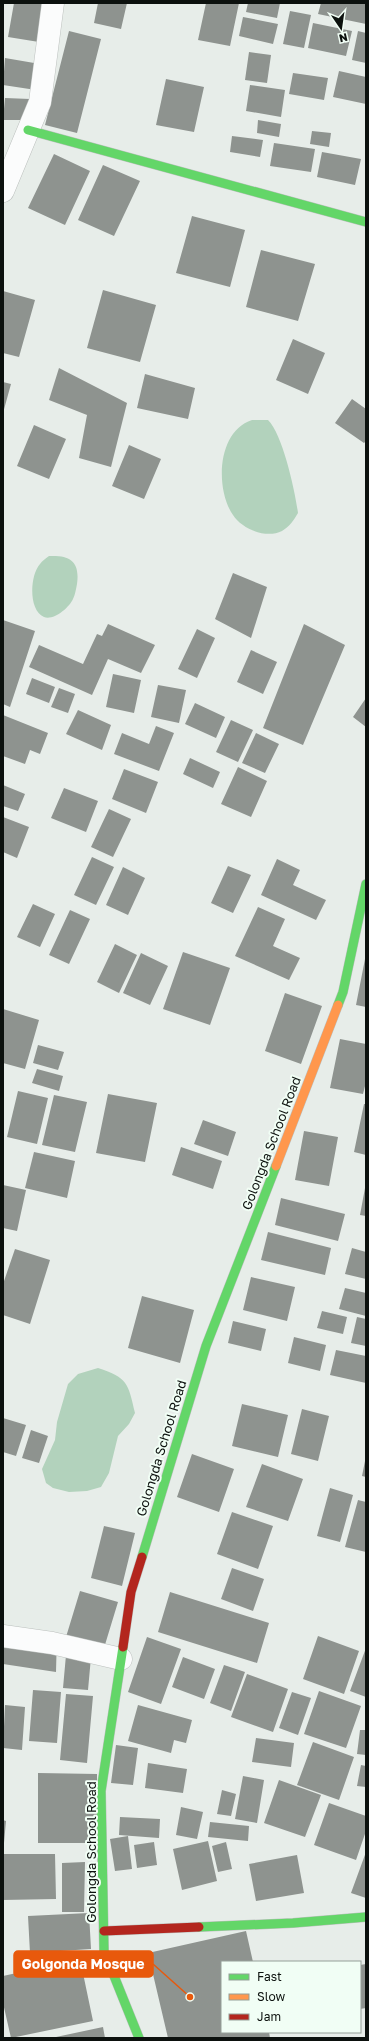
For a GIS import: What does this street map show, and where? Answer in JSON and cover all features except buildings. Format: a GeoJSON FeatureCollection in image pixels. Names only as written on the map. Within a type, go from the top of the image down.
{"type":"FeatureCollection","features":[{"type":"Feature","properties":{"kind":"street"},"geometry":{"type":"LineString","coordinates":[[3,191],[40,102],[53,3]]}},
{"type":"Feature","properties":{"kind":"street"},"geometry":{"type":"LineString","coordinates":[[28,130],[366,222]]}},
{"type":"Feature","properties":{"kind":"street","name":"Golongda School Road"},"geometry":{"type":"LineString","coordinates":[[138,2038],[104,1951],[101,1790],[131,1592],[206,1346],[343,992],[366,884]]}},
{"type":"Feature","properties":{"kind":"street"},"geometry":{"type":"LineString","coordinates":[[3,1636],[52,1643],[121,1659]]}},
{"type":"Feature","properties":{"kind":"street"},"geometry":{"type":"LineString","coordinates":[[104,1931],[293,1922],[366,1916]]}},
{"type":"Feature","properties":{"kind":"shaded area"},"geometry":{"type":"Polygon","coordinates":[[[252,420],[268,420],[273,427],[279,438],[288,464],[294,491],[298,513],[287,527],[276,533],[262,533],[242,525],[233,515],[227,504],[223,491],[222,476],[226,448],[232,436],[240,426],[252,420]]]}},
{"type":"Feature","properties":{"kind":"shaded area"},"geometry":{"type":"Polygon","coordinates":[[[49,556],[63,557],[72,561],[77,570],[78,576],[74,597],[71,603],[60,613],[48,618],[39,613],[35,607],[32,592],[34,576],[37,569],[49,556]]]}},
{"type":"Feature","properties":{"kind":"shaded area"},"geometry":{"type":"Polygon","coordinates":[[[98,1368],[115,1375],[125,1383],[128,1388],[135,1413],[129,1424],[118,1436],[109,1473],[101,1487],[87,1491],[69,1492],[53,1488],[46,1483],[42,1469],[55,1440],[57,1422],[68,1384],[78,1374],[98,1368]]]}},
{"type":"Feature","properties":{"kind":"traffic: fast"},"geometry":{"type":"LineString","coordinates":[[28,130],[366,222]]}},
{"type":"Feature","properties":{"kind":"traffic: fast"},"geometry":{"type":"LineString","coordinates":[[338,1005],[343,992],[366,884]]}},
{"type":"Feature","properties":{"kind":"traffic: fast"},"geometry":{"type":"LineString","coordinates":[[142,1557],[206,1346],[276,1166]]}},
{"type":"Feature","properties":{"kind":"traffic: fast"},"geometry":{"type":"LineString","coordinates":[[123,1647],[101,1791],[104,1951],[139,2038]]}},
{"type":"Feature","properties":{"kind":"traffic: fast"},"geometry":{"type":"LineString","coordinates":[[199,1927],[293,1923],[366,1917]]}},
{"type":"Feature","properties":{"kind":"traffic: slow"},"geometry":{"type":"LineString","coordinates":[[276,1166],[338,1005]]}},
{"type":"Feature","properties":{"kind":"traffic: jam"},"geometry":{"type":"LineString","coordinates":[[123,1647],[131,1592],[142,1557]]}},
{"type":"Feature","properties":{"kind":"traffic: jam"},"geometry":{"type":"LineString","coordinates":[[104,1931],[199,1927]]}},
{"type":"Feature","properties":{"kind":"place","name":"Golgonda Mosque"},"geometry":{"type":"Point","coordinates":[190,1997]}}]}
